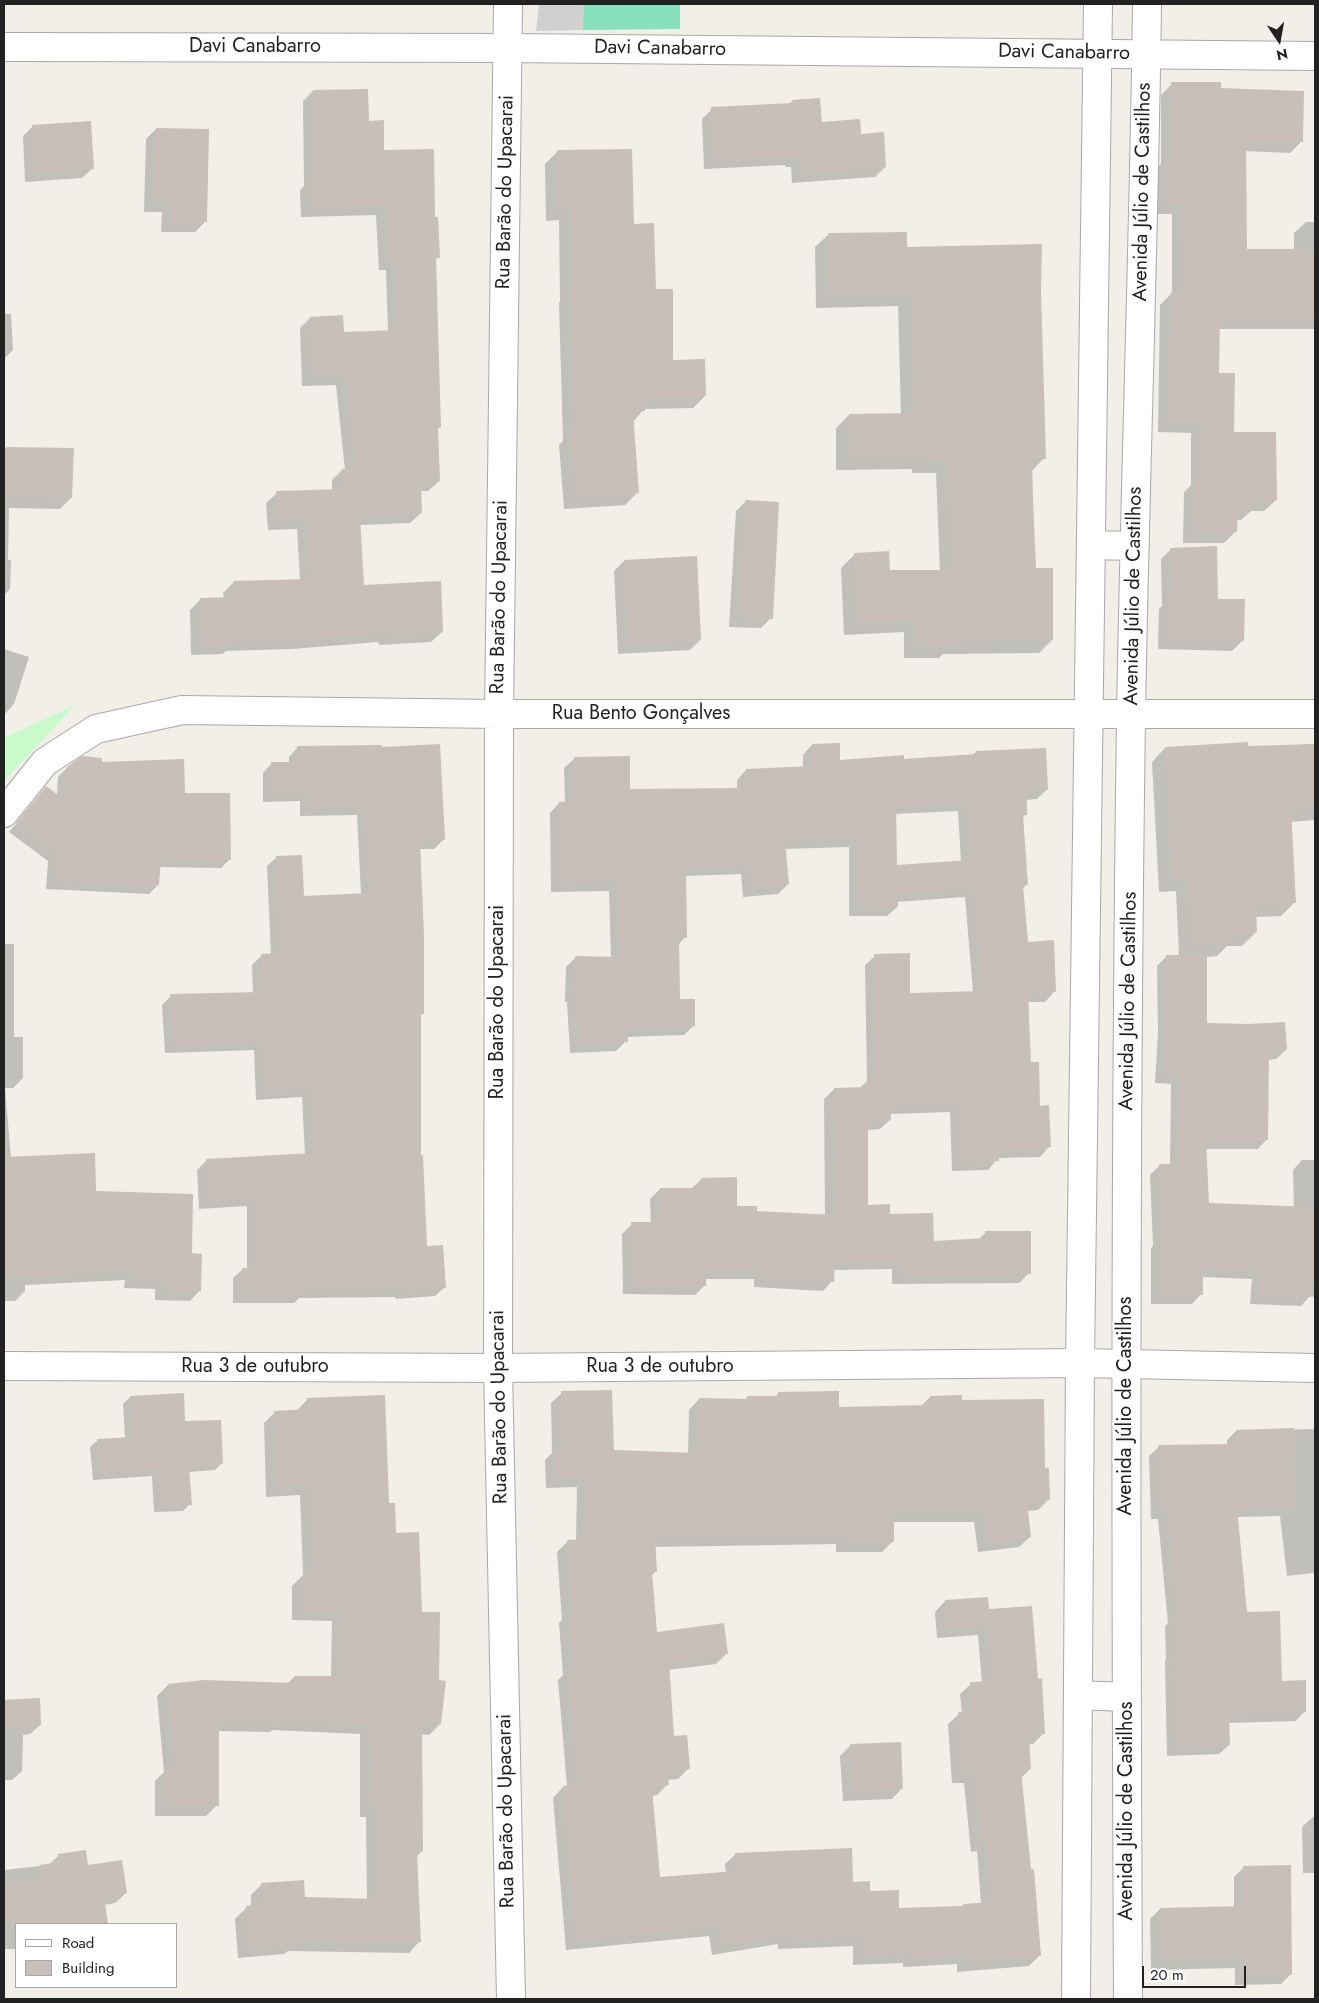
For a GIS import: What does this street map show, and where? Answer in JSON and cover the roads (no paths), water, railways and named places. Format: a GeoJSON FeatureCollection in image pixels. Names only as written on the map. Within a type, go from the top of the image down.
{"type":"FeatureCollection","features":[{"type":"Feature","properties":{"kind":"street","name":"Rua Barão do Upacarai"},"geometry":{"type":"LineString","coordinates":[[508,4],[499,714],[498,1368],[511,1999]]}},
{"type":"Feature","properties":{"kind":"street"},"geometry":{"type":"LineString","coordinates":[[1076,1999],[1080,1363],[1098,4]]}},
{"type":"Feature","properties":{"kind":"street","name":"Avenida Júlio de Castilhos"},"geometry":{"type":"LineString","coordinates":[[1128,1999],[1125,1366],[1132,715],[1147,4]]}},
{"type":"Feature","properties":{"kind":"street","name":"Davi Canabarro"},"geometry":{"type":"LineString","coordinates":[[4,46],[1097,52],[1315,56]]}},
{"type":"Feature","properties":{"kind":"street"},"geometry":{"type":"LineString","coordinates":[[1091,544],[1135,546]]}},
{"type":"Feature","properties":{"kind":"street","name":"Rua Bento Gonçalves"},"geometry":{"type":"LineString","coordinates":[[4,813],[45,762],[96,729],[182,710],[499,714],[1315,714]]}},
{"type":"Feature","properties":{"kind":"street"},"geometry":{"type":"LineString","coordinates":[[1086,893],[1130,894]]}},
{"type":"Feature","properties":{"kind":"street"},"geometry":{"type":"LineString","coordinates":[[1083,1165],[1127,1165]]}},
{"type":"Feature","properties":{"kind":"street","name":"Rua 3 de outubro"},"geometry":{"type":"LineString","coordinates":[[4,1366],[498,1368],[1080,1363],[1125,1366],[1315,1368]]}},
{"type":"Feature","properties":{"kind":"street"},"geometry":{"type":"LineString","coordinates":[[1078,1695],[1126,1697]]}}]}
